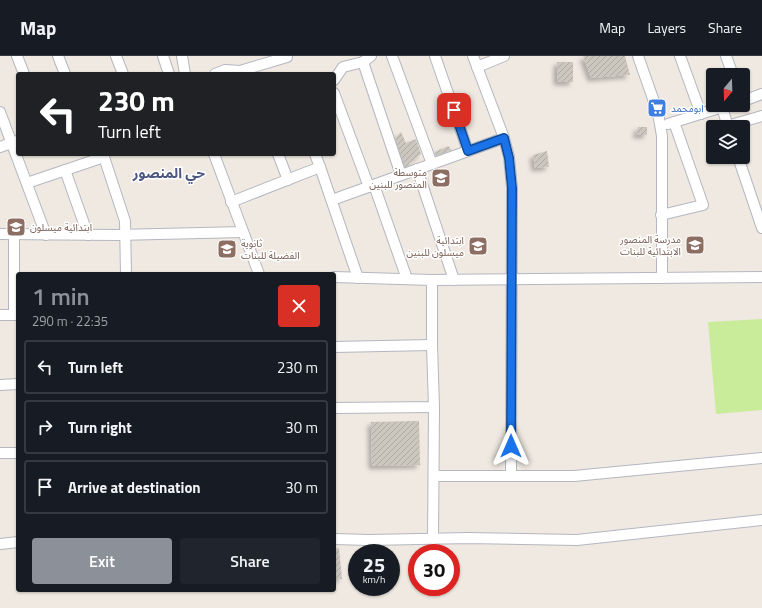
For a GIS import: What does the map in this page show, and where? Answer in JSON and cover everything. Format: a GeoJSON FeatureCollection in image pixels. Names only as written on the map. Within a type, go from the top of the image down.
{"type":"FeatureCollection","features":[{"type":"Feature","properties":{"kind":"street"},"geometry":{"type":"LineString","coordinates":[[17,56],[23,72]]}},
{"type":"Feature","properties":{"kind":"street"},"geometry":{"type":"LineString","coordinates":[[58,56],[64,72]]}},
{"type":"Feature","properties":{"kind":"street"},"geometry":{"type":"LineString","coordinates":[[116,56],[121,72]]}},
{"type":"Feature","properties":{"kind":"street"},"geometry":{"type":"LineString","coordinates":[[163,56],[168,72]]}},
{"type":"Feature","properties":{"kind":"street"},"geometry":{"type":"LineString","coordinates":[[182,56],[185,72]]}},
{"type":"Feature","properties":{"kind":"street"},"geometry":{"type":"LineString","coordinates":[[220,72],[225,70],[240,71],[287,56]]}},
{"type":"Feature","properties":{"kind":"street"},"geometry":{"type":"LineString","coordinates":[[336,77],[343,67],[363,62],[372,56]]}},
{"type":"Feature","properties":{"kind":"street"},"geometry":{"type":"LineString","coordinates":[[392,56],[432,164]]}},
{"type":"Feature","properties":{"kind":"street"},"geometry":{"type":"LineString","coordinates":[[435,56],[468,151]]}},
{"type":"Feature","properties":{"kind":"street"},"geometry":{"type":"LineString","coordinates":[[473,56],[504,138],[509,158],[512,188],[511,476]]}},
{"type":"Feature","properties":{"kind":"street"},"geometry":{"type":"LineString","coordinates":[[477,67],[504,56]]}},
{"type":"Feature","properties":{"kind":"street"},"geometry":{"type":"LineString","coordinates":[[638,56],[658,113],[662,136],[662,278]]}},
{"type":"Feature","properties":{"kind":"street"},"geometry":{"type":"LineString","coordinates":[[680,56],[701,114]]}},
{"type":"Feature","properties":{"kind":"street"},"geometry":{"type":"LineString","coordinates":[[726,56],[730,68]]}},
{"type":"Feature","properties":{"kind":"street"},"geometry":{"type":"LineString","coordinates":[[363,62],[401,175]]}},
{"type":"Feature","properties":{"kind":"street"},"geometry":{"type":"LineString","coordinates":[[750,98],[762,94]]}},
{"type":"Feature","properties":{"kind":"street"},"geometry":{"type":"LineString","coordinates":[[336,98],[407,279]]}},
{"type":"Feature","properties":{"kind":"street"},"geometry":{"type":"LineString","coordinates":[[0,112],[15,141],[0,147]]}},
{"type":"Feature","properties":{"kind":"street"},"geometry":{"type":"LineString","coordinates":[[660,126],[707,112]]}},
{"type":"Feature","properties":{"kind":"street"},"geometry":{"type":"LineString","coordinates":[[750,120],[762,117]]}},
{"type":"Feature","properties":{"kind":"street"},"geometry":{"type":"LineString","coordinates":[[661,215],[703,205],[674,122]]}},
{"type":"Feature","properties":{"kind":"street"},"geometry":{"type":"LineString","coordinates":[[332,200],[504,138]]}},
{"type":"Feature","properties":{"kind":"street"},"geometry":{"type":"LineString","coordinates":[[19,156],[27,183],[46,234]]}},
{"type":"Feature","properties":{"kind":"street"},"geometry":{"type":"LineString","coordinates":[[27,183],[100,156]]}},
{"type":"Feature","properties":{"kind":"street"},"geometry":{"type":"LineString","coordinates":[[103,156],[125,221],[126,272]]}},
{"type":"Feature","properties":{"kind":"street"},"geometry":{"type":"LineString","coordinates":[[215,156],[258,272]]}},
{"type":"Feature","properties":{"kind":"street"},"geometry":{"type":"LineString","coordinates":[[279,156],[288,180]]}},
{"type":"Feature","properties":{"kind":"street"},"geometry":{"type":"LineString","coordinates":[[316,156],[358,278]]}},
{"type":"Feature","properties":{"kind":"street"},"geometry":{"type":"LineString","coordinates":[[740,164],[762,228]]}},
{"type":"Feature","properties":{"kind":"street"},"geometry":{"type":"LineString","coordinates":[[231,202],[320,167]]}},
{"type":"Feature","properties":{"kind":"street"},"geometry":{"type":"LineString","coordinates":[[417,169],[454,280]]}},
{"type":"Feature","properties":{"kind":"street"},"geometry":{"type":"LineString","coordinates":[[65,170],[88,235]]}},
{"type":"Feature","properties":{"kind":"street"},"geometry":{"type":"LineString","coordinates":[[1,232],[14,234],[126,235],[243,232]]}},
{"type":"Feature","properties":{"kind":"street"},"geometry":{"type":"LineString","coordinates":[[0,315],[16,315],[14,234]]}},
{"type":"Feature","properties":{"kind":"street"},"geometry":{"type":"LineString","coordinates":[[336,278],[454,280],[762,277]]}},
{"type":"Feature","properties":{"kind":"street"},"geometry":{"type":"LineString","coordinates":[[432,280],[434,407],[433,539]]}},
{"type":"Feature","properties":{"kind":"street"},"geometry":{"type":"LineString","coordinates":[[336,347],[432,345]]}},
{"type":"Feature","properties":{"kind":"street"},"geometry":{"type":"LineString","coordinates":[[0,384],[16,384]]}},
{"type":"Feature","properties":{"kind":"street"},"geometry":{"type":"LineString","coordinates":[[336,408],[434,407]]}},
{"type":"Feature","properties":{"kind":"street"},"geometry":{"type":"LineString","coordinates":[[0,453],[16,453]]}},
{"type":"Feature","properties":{"kind":"street"},"geometry":{"type":"LineString","coordinates":[[434,476],[574,476],[762,458]]}},
{"type":"Feature","properties":{"kind":"street"},"geometry":{"type":"LineString","coordinates":[[336,538],[369,540],[577,540],[762,520]]}},
{"type":"Feature","properties":{"kind":"street"},"geometry":{"type":"LineString","coordinates":[[0,544],[16,542]]}},
{"type":"Feature","properties":{"kind":"green space"},"geometry":{"type":"Polygon","coordinates":[[[762,319],[762,410],[716,414],[708,322],[762,319]]]}},
{"type":"Feature","properties":{"kind":"building"},"geometry":{"type":"Polygon","coordinates":[[[583,56],[625,56],[630,75],[591,78],[583,56]]]}},
{"type":"Feature","properties":{"kind":"building"},"geometry":{"type":"Polygon","coordinates":[[[557,62],[573,62],[573,82],[557,82],[557,62]]]}},
{"type":"Feature","properties":{"kind":"building"},"geometry":{"type":"Polygon","coordinates":[[[638,127],[647,127],[647,135],[636,135],[638,127]]]}},
{"type":"Feature","properties":{"kind":"building"},"geometry":{"type":"Polygon","coordinates":[[[401,132],[406,143],[416,139],[421,154],[409,163],[410,165],[405,167],[395,138],[401,132]]]}},
{"type":"Feature","properties":{"kind":"building"},"geometry":{"type":"Polygon","coordinates":[[[448,146],[452,150],[436,156],[435,152],[448,146]]]}},
{"type":"Feature","properties":{"kind":"building"},"geometry":{"type":"Polygon","coordinates":[[[547,151],[549,167],[535,168],[533,155],[547,151]]]}},
{"type":"Feature","properties":{"kind":"building"},"geometry":{"type":"Polygon","coordinates":[[[419,421],[420,465],[372,466],[371,422],[419,421]]]}},
{"type":"Feature","properties":{"kind":"building"},"geometry":{"type":"Polygon","coordinates":[[[339,548],[342,579],[336,579],[336,549],[339,548]]]}},
{"type":"Feature","properties":{"kind":"place","name":"ابومحمد"},"geometry":{"type":"Point","coordinates":[657,108]}},
{"type":"Feature","properties":{"kind":"place","name":"متوسطة المنصور للبنين"},"geometry":{"type":"Point","coordinates":[441,178]}},
{"type":"Feature","properties":{"kind":"place","name":"ابتدائية ميسلون"},"geometry":{"type":"Point","coordinates":[16,227]}},
{"type":"Feature","properties":{"kind":"place","name":"مدرسة المنصور الابتدائية للبنات"},"geometry":{"type":"Point","coordinates":[695,245]}},
{"type":"Feature","properties":{"kind":"place","name":"ابتدائية ميسلون للبنين"},"geometry":{"type":"Point","coordinates":[478,246]}},
{"type":"Feature","properties":{"kind":"place","name":"ثانوية الفضيلة للبنات"},"geometry":{"type":"Point","coordinates":[227,249]}},
{"type":"Feature","properties":{"kind":"district","name":"حي المنصور"},"geometry":{"type":"Point","coordinates":[169,172]}},
{"type":"Feature","properties":{"kind":"route"},"geometry":{"type":"LineString","coordinates":[[454,110],[468,151],[504,138],[509,158],[512,188],[511,446]]}}]}
